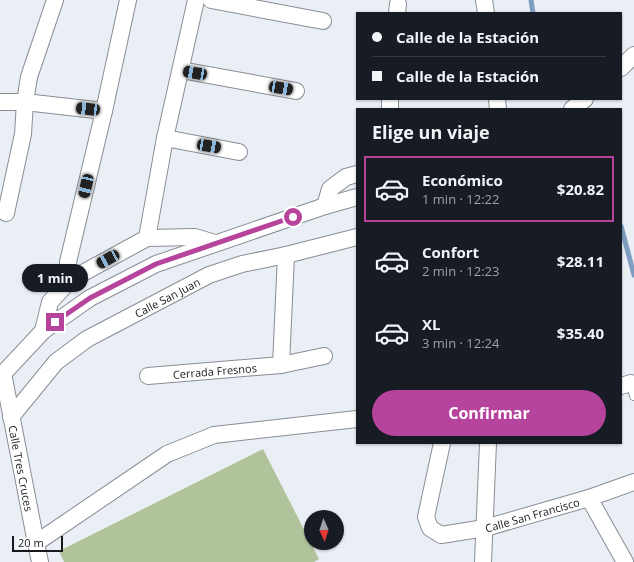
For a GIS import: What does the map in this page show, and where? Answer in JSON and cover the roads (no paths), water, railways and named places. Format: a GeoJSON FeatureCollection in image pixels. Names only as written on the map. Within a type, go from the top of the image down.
{"type":"FeatureCollection","features":[{"type":"Feature","properties":{"kind":"street"},"geometry":{"type":"LineString","coordinates":[[6,213],[23,134],[25,102],[29,77],[55,0]]}},
{"type":"Feature","properties":{"kind":"street"},"geometry":{"type":"LineString","coordinates":[[70,280],[68,262],[104,111],[128,0]]}},
{"type":"Feature","properties":{"kind":"street"},"geometry":{"type":"LineString","coordinates":[[147,238],[165,138],[196,0]]}},
{"type":"Feature","properties":{"kind":"street"},"geometry":{"type":"LineString","coordinates":[[211,0],[323,21]]}},
{"type":"Feature","properties":{"kind":"street"},"geometry":{"type":"LineString","coordinates":[[484,0],[486,12]]}},
{"type":"Feature","properties":{"kind":"street"},"geometry":{"type":"LineString","coordinates":[[622,67],[634,55]]}},
{"type":"Feature","properties":{"kind":"street"},"geometry":{"type":"LineString","coordinates":[[181,70],[296,91]]}},
{"type":"Feature","properties":{"kind":"street"},"geometry":{"type":"LineString","coordinates":[[573,108],[585,100]]}},
{"type":"Feature","properties":{"kind":"street"},"geometry":{"type":"LineString","coordinates":[[0,102],[25,102],[104,111]]}},
{"type":"Feature","properties":{"kind":"street"},"geometry":{"type":"LineString","coordinates":[[165,138],[238,152]]}},
{"type":"Feature","properties":{"kind":"street"},"geometry":{"type":"LineString","coordinates":[[325,206],[330,189],[346,177],[356,174]]}},
{"type":"Feature","properties":{"kind":"street"},"geometry":{"type":"LineString","coordinates":[[2,375],[43,330],[90,298],[156,264],[325,206],[356,197]]}},
{"type":"Feature","properties":{"kind":"street"},"geometry":{"type":"LineString","coordinates":[[43,330],[50,302],[70,280],[147,238],[195,237],[215,243]]}},
{"type":"Feature","properties":{"kind":"street","name":"Calle San Juan"},"geometry":{"type":"LineString","coordinates":[[11,416],[56,362],[87,339],[209,275],[242,264],[286,255],[356,237]]}},
{"type":"Feature","properties":{"kind":"street"},"geometry":{"type":"LineString","coordinates":[[281,365],[286,255]]}},
{"type":"Feature","properties":{"kind":"street","name":"Cerrada Fresnos"},"geometry":{"type":"LineString","coordinates":[[148,376],[281,365],[324,356]]}},
{"type":"Feature","properties":{"kind":"street","name":"Calle Tres Cruces"},"geometry":{"type":"LineString","coordinates":[[2,375],[40,562]]}},
{"type":"Feature","properties":{"kind":"street"},"geometry":{"type":"LineString","coordinates":[[36,543],[167,454],[214,435],[356,419]]}},
{"type":"Feature","properties":{"kind":"street","name":"Calle San Francisco"},"geometry":{"type":"LineString","coordinates":[[442,444],[426,517],[430,528],[441,535],[484,528],[590,498],[634,482]]}},
{"type":"Feature","properties":{"kind":"street"},"geometry":{"type":"LineString","coordinates":[[483,562],[488,444]]}},
{"type":"Feature","properties":{"kind":"street"},"geometry":{"type":"LineString","coordinates":[[590,498],[625,562]]}},
{"type":"Feature","properties":{"kind":"waterway"},"geometry":{"type":"LineString","coordinates":[[531,0],[533,12]]}},
{"type":"Feature","properties":{"kind":"waterway"},"geometry":{"type":"LineString","coordinates":[[622,230],[634,275]]}}]}
